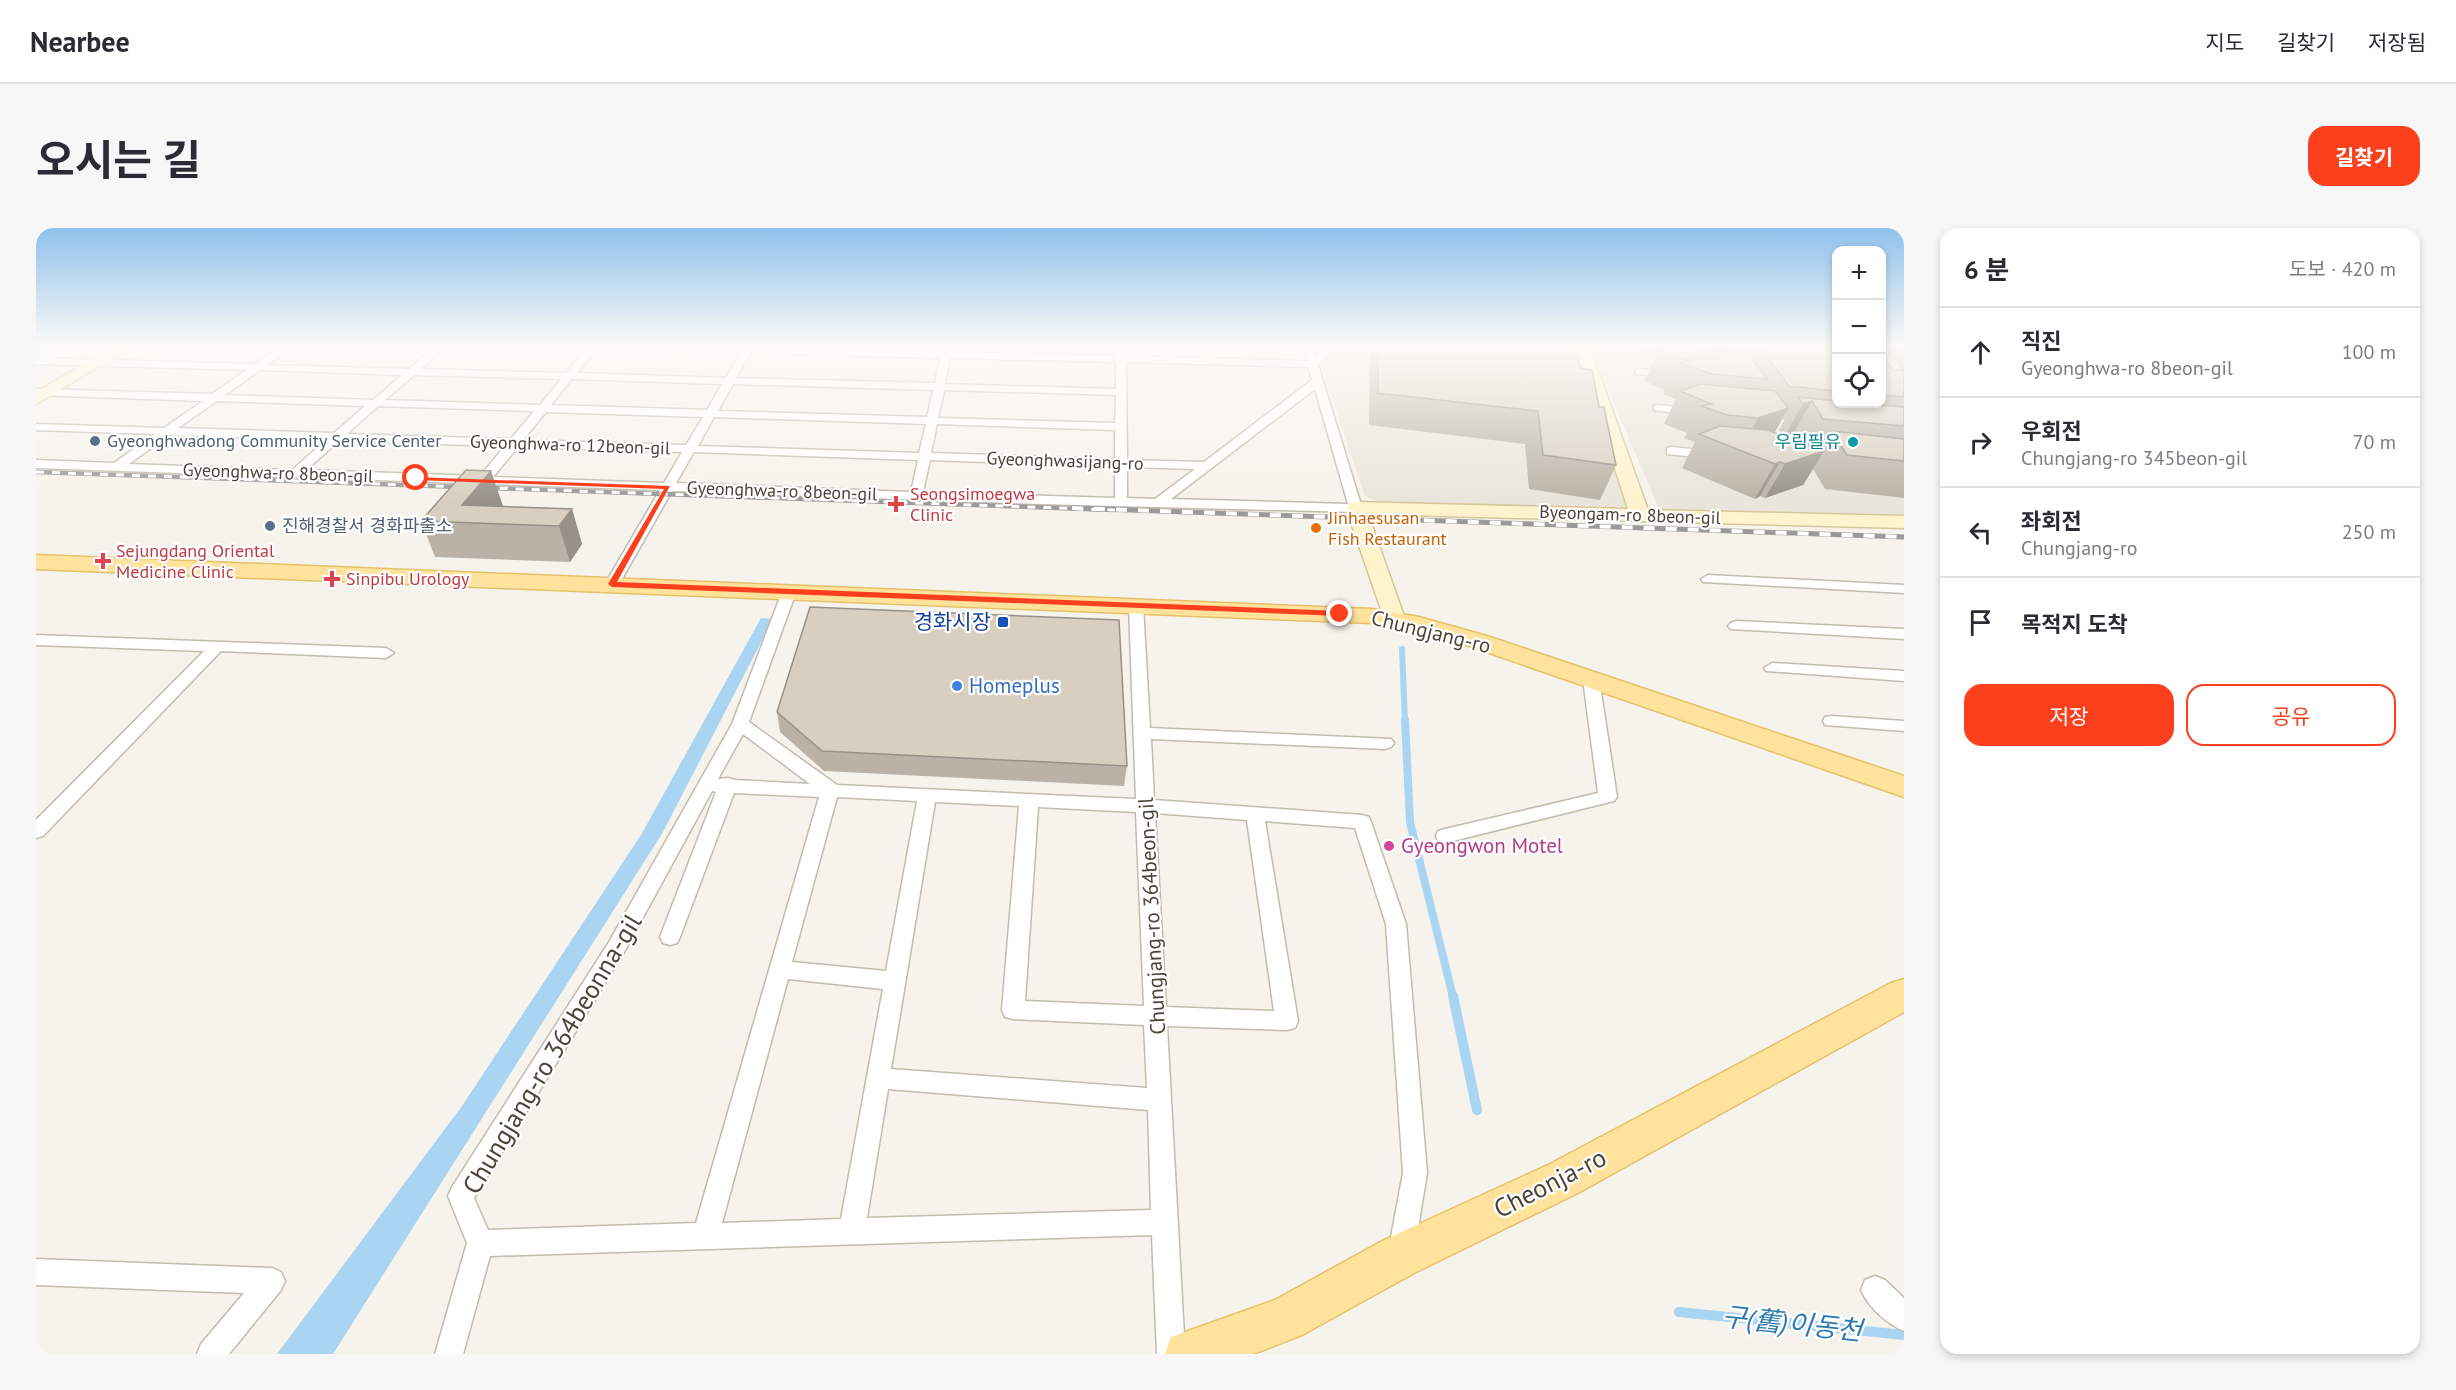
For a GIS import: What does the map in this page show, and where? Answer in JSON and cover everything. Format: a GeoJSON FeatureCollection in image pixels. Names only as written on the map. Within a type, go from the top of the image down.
{"type":"FeatureCollection","features":[{"type":"Feature","properties":{"kind":"main road","name":"Chungjang-ro"},"geometry":{"type":"LineString","coordinates":[[36,562],[1340,614],[1394,619],[1478,641],[1904,787]]}},
{"type":"Feature","properties":{"kind":"main road","name":"Cheonja-ro"},"geometry":{"type":"LineString","coordinates":[[1188,1354],[1286,1318],[1400,1256],[1563,1179],[1904,994]]}},
{"type":"Feature","properties":{"kind":"street"},"geometry":{"type":"LineString","coordinates":[[116,467],[214,398]]}},
{"type":"Feature","properties":{"kind":"street","name":"Gyeonghwasijang-ro"},"geometry":{"type":"LineString","coordinates":[[230,398],[1120,427]]}},
{"type":"Feature","properties":{"kind":"street"},"geometry":{"type":"LineString","coordinates":[[294,474],[382,398]]}},
{"type":"Feature","properties":{"kind":"street"},"geometry":{"type":"LineString","coordinates":[[483,481],[551,398]]}},
{"type":"Feature","properties":{"kind":"street"},"geometry":{"type":"LineString","coordinates":[[612,584],[720,398]]}},
{"type":"Feature","properties":{"kind":"street"},"geometry":{"type":"LineString","coordinates":[[916,496],[937,398]]}},
{"type":"Feature","properties":{"kind":"street"},"geometry":{"type":"LineString","coordinates":[[1121,398],[1121,502]]}},
{"type":"Feature","properties":{"kind":"street"},"geometry":{"type":"LineString","coordinates":[[1158,503],[1296,398]]}},
{"type":"Feature","properties":{"kind":"street"},"geometry":{"type":"LineString","coordinates":[[1323,398],[1356,507],[1394,619]]}},
{"type":"Feature","properties":{"kind":"street"},"geometry":{"type":"LineString","coordinates":[[1600,398],[1640,515]]}},
{"type":"Feature","properties":{"kind":"street"},"geometry":{"type":"LineString","coordinates":[[1659,408],[1704,412]]}},
{"type":"Feature","properties":{"kind":"street","name":"Gyeonghwa-ro 12beon-gil"},"geometry":{"type":"LineString","coordinates":[[36,427],[924,456]]}},
{"type":"Feature","properties":{"kind":"street"},"geometry":{"type":"LineString","coordinates":[[1671,451],[1728,456]]}},
{"type":"Feature","properties":{"kind":"street","name":"Gyeonghwasijang-ro"},"geometry":{"type":"LineString","coordinates":[[924,456],[1206,466]]}},
{"type":"Feature","properties":{"kind":"street","name":"Gyeonghwa-ro 8beon-gil"},"geometry":{"type":"LineString","coordinates":[[36,464],[916,496],[1356,507]]}},
{"type":"Feature","properties":{"kind":"street","name":"Byeongam-ro 8beon-gil"},"geometry":{"type":"LineString","coordinates":[[1356,507],[1904,522]]}},
{"type":"Feature","properties":{"kind":"street"},"geometry":{"type":"LineString","coordinates":[[1708,579],[1904,589]]}},
{"type":"Feature","properties":{"kind":"street"},"geometry":{"type":"LineString","coordinates":[[789,592],[717,784],[1146,806],[1362,822],[1396,924],[1415,1173],[1400,1256]]}},
{"type":"Feature","properties":{"kind":"street","name":"Chungjang-ro 364beon-gil"},"geometry":{"type":"LineString","coordinates":[[1136,606],[1171,1354]]}},
{"type":"Feature","properties":{"kind":"street"},"geometry":{"type":"LineString","coordinates":[[1736,626],[1904,634]]}},
{"type":"Feature","properties":{"kind":"street"},"geometry":{"type":"LineString","coordinates":[[36,640],[386,653]]}},
{"type":"Feature","properties":{"kind":"street"},"geometry":{"type":"LineString","coordinates":[[36,831],[216,647]]}},
{"type":"Feature","properties":{"kind":"street"},"geometry":{"type":"LineString","coordinates":[[1772,668],[1904,676]]}},
{"type":"Feature","properties":{"kind":"street"},"geometry":{"type":"LineString","coordinates":[[1445,836],[1608,797],[1591,679]]}},
{"type":"Feature","properties":{"kind":"street"},"geometry":{"type":"LineString","coordinates":[[1831,721],[1904,726]]}},
{"type":"Feature","properties":{"kind":"street"},"geometry":{"type":"LineString","coordinates":[[740,724],[830,789]]}},
{"type":"Feature","properties":{"kind":"street"},"geometry":{"type":"LineString","coordinates":[[1143,733],[1384,743]]}},
{"type":"Feature","properties":{"kind":"street","name":"Chungjang-ro 364beonna-gil"},"geometry":{"type":"LineString","coordinates":[[670,937],[717,784]]}},
{"type":"Feature","properties":{"kind":"street","name":"Chungjang-ro 364beonna-gil"},"geometry":{"type":"LineString","coordinates":[[480,1243],[461,1196],[717,784]]}},
{"type":"Feature","properties":{"kind":"street"},"geometry":{"type":"LineString","coordinates":[[705,1236],[830,789]]}},
{"type":"Feature","properties":{"kind":"street"},"geometry":{"type":"LineString","coordinates":[[852,1232],[927,794]]}},
{"type":"Feature","properties":{"kind":"street"},"geometry":{"type":"LineString","coordinates":[[1029,800],[1013,1010],[1287,1021],[1255,814]]}},
{"type":"Feature","properties":{"kind":"street"},"geometry":{"type":"LineString","coordinates":[[780,969],[895,981]]}},
{"type":"Feature","properties":{"kind":"street"},"geometry":{"type":"LineString","coordinates":[[879,1078],[1160,1100]]}},
{"type":"Feature","properties":{"kind":"street"},"geometry":{"type":"LineString","coordinates":[[449,1354],[480,1243],[1165,1222]]}},
{"type":"Feature","properties":{"kind":"street"},"geometry":{"type":"LineString","coordinates":[[36,1272],[272,1281],[211,1354]]}},
{"type":"Feature","properties":{"kind":"street"},"geometry":{"type":"LineString","coordinates":[[1875,1290],[1904,1317]]}},
{"type":"Feature","properties":{"kind":"shaded area"},"geometry":{"type":"Polygon","coordinates":[[[1332,398],[1591,398],[1627,508],[1376,501],[1365,496],[1332,398]]]}},
{"type":"Feature","properties":{"kind":"shaded area"},"geometry":{"type":"Polygon","coordinates":[[[1611,398],[1832,398],[1832,408],[1886,408],[1886,398],[1904,398],[1904,516],[1659,509],[1611,398]]]}},
{"type":"Feature","properties":{"kind":"water"},"geometry":{"type":"Polygon","coordinates":[[[761,618],[773,619],[663,832],[333,1354],[277,1354],[462,1106],[641,835],[761,618]]]}},
{"type":"Feature","properties":{"kind":"building"},"geometry":{"type":"Polygon","coordinates":[[[1418,398],[1597,398],[1599,407],[1604,407],[1616,465],[1543,455],[1538,411],[1418,398]]]}},
{"type":"Feature","properties":{"kind":"building"},"geometry":{"type":"Polygon","coordinates":[[[1696,398],[1780,398],[1788,408],[1758,418],[1727,415],[1701,406],[1712,404],[1696,398]]]}},
{"type":"Feature","properties":{"kind":"building"},"geometry":{"type":"Polygon","coordinates":[[[1798,398],[1832,401],[1832,408],[1904,407],[1904,426],[1823,419],[1812,401],[1803,404],[1798,398]]]}},
{"type":"Feature","properties":{"kind":"building"},"geometry":{"type":"Polygon","coordinates":[[[1720,426],[1767,430],[1824,451],[1785,464],[1780,462],[1775,464],[1699,434],[1720,426]]]}},
{"type":"Feature","properties":{"kind":"building","name":"우림필유"},"geometry":{"type":"Polygon","coordinates":[[[1831,431],[1904,439],[1904,461],[1847,455],[1831,431]]]}},
{"type":"Feature","properties":{"kind":"building"},"geometry":{"type":"Polygon","coordinates":[[[466,470],[491,471],[462,505],[572,509],[559,526],[421,521],[466,470]]]}},
{"type":"Feature","properties":{"kind":"building","name":"Homeplus"},"geometry":{"type":"Polygon","coordinates":[[[810,607],[1119,620],[1127,766],[822,751],[777,712],[810,607]]]}},
{"type":"Feature","properties":{"kind":"waterway"},"geometry":{"type":"LineString","coordinates":[[1402,649],[1405,722]]}},
{"type":"Feature","properties":{"kind":"waterway"},"geometry":{"type":"LineString","coordinates":[[1405,720],[1410,822],[1453,997]]}},
{"type":"Feature","properties":{"kind":"waterway"},"geometry":{"type":"LineString","coordinates":[[1453,996],[1477,1110]]}},
{"type":"Feature","properties":{"kind":"waterway","name":"구(舊)이동천"},"geometry":{"type":"LineString","coordinates":[[1679,1312],[1904,1335]]}},
{"type":"Feature","properties":{"kind":"railway"},"geometry":{"type":"LineString","coordinates":[[36,472],[1115,510]]}},
{"type":"Feature","properties":{"kind":"railway"},"geometry":{"type":"LineString","coordinates":[[1072,508],[1904,537]]}},
{"type":"Feature","properties":{"kind":"place","name":"Gyeonghwadong Community Service Center"},"geometry":{"type":"Point","coordinates":[95,441]}},
{"type":"Feature","properties":{"kind":"place","name":"우림필유"},"geometry":{"type":"Point","coordinates":[1853,442]}},
{"type":"Feature","properties":{"kind":"place","name":"Seongsimoegwa Clinic"},"geometry":{"type":"Point","coordinates":[896,504]}},
{"type":"Feature","properties":{"kind":"place","name":"진해경찰서 경화파출소"},"geometry":{"type":"Point","coordinates":[270,526]}},
{"type":"Feature","properties":{"kind":"place","name":"Jinhaesusan Fish Restaurant"},"geometry":{"type":"Point","coordinates":[1316,528]}},
{"type":"Feature","properties":{"kind":"place","name":"Sejungdang Oriental Medicine Clinic"},"geometry":{"type":"Point","coordinates":[103,561]}},
{"type":"Feature","properties":{"kind":"place","name":"Sinpibu Urology"},"geometry":{"type":"Point","coordinates":[332,579]}},
{"type":"Feature","properties":{"kind":"place","name":"경화시장"},"geometry":{"type":"Point","coordinates":[1003,622]}},
{"type":"Feature","properties":{"kind":"place","name":"Homeplus"},"geometry":{"type":"Point","coordinates":[957,686]}},
{"type":"Feature","properties":{"kind":"place","name":"Gyeongwon Motel"},"geometry":{"type":"Point","coordinates":[1389,846]}},
{"type":"Feature","properties":{"kind":"route"},"geometry":{"type":"LineString","coordinates":[[416,478],[668,487],[612,584],[1340,614]]}}]}
